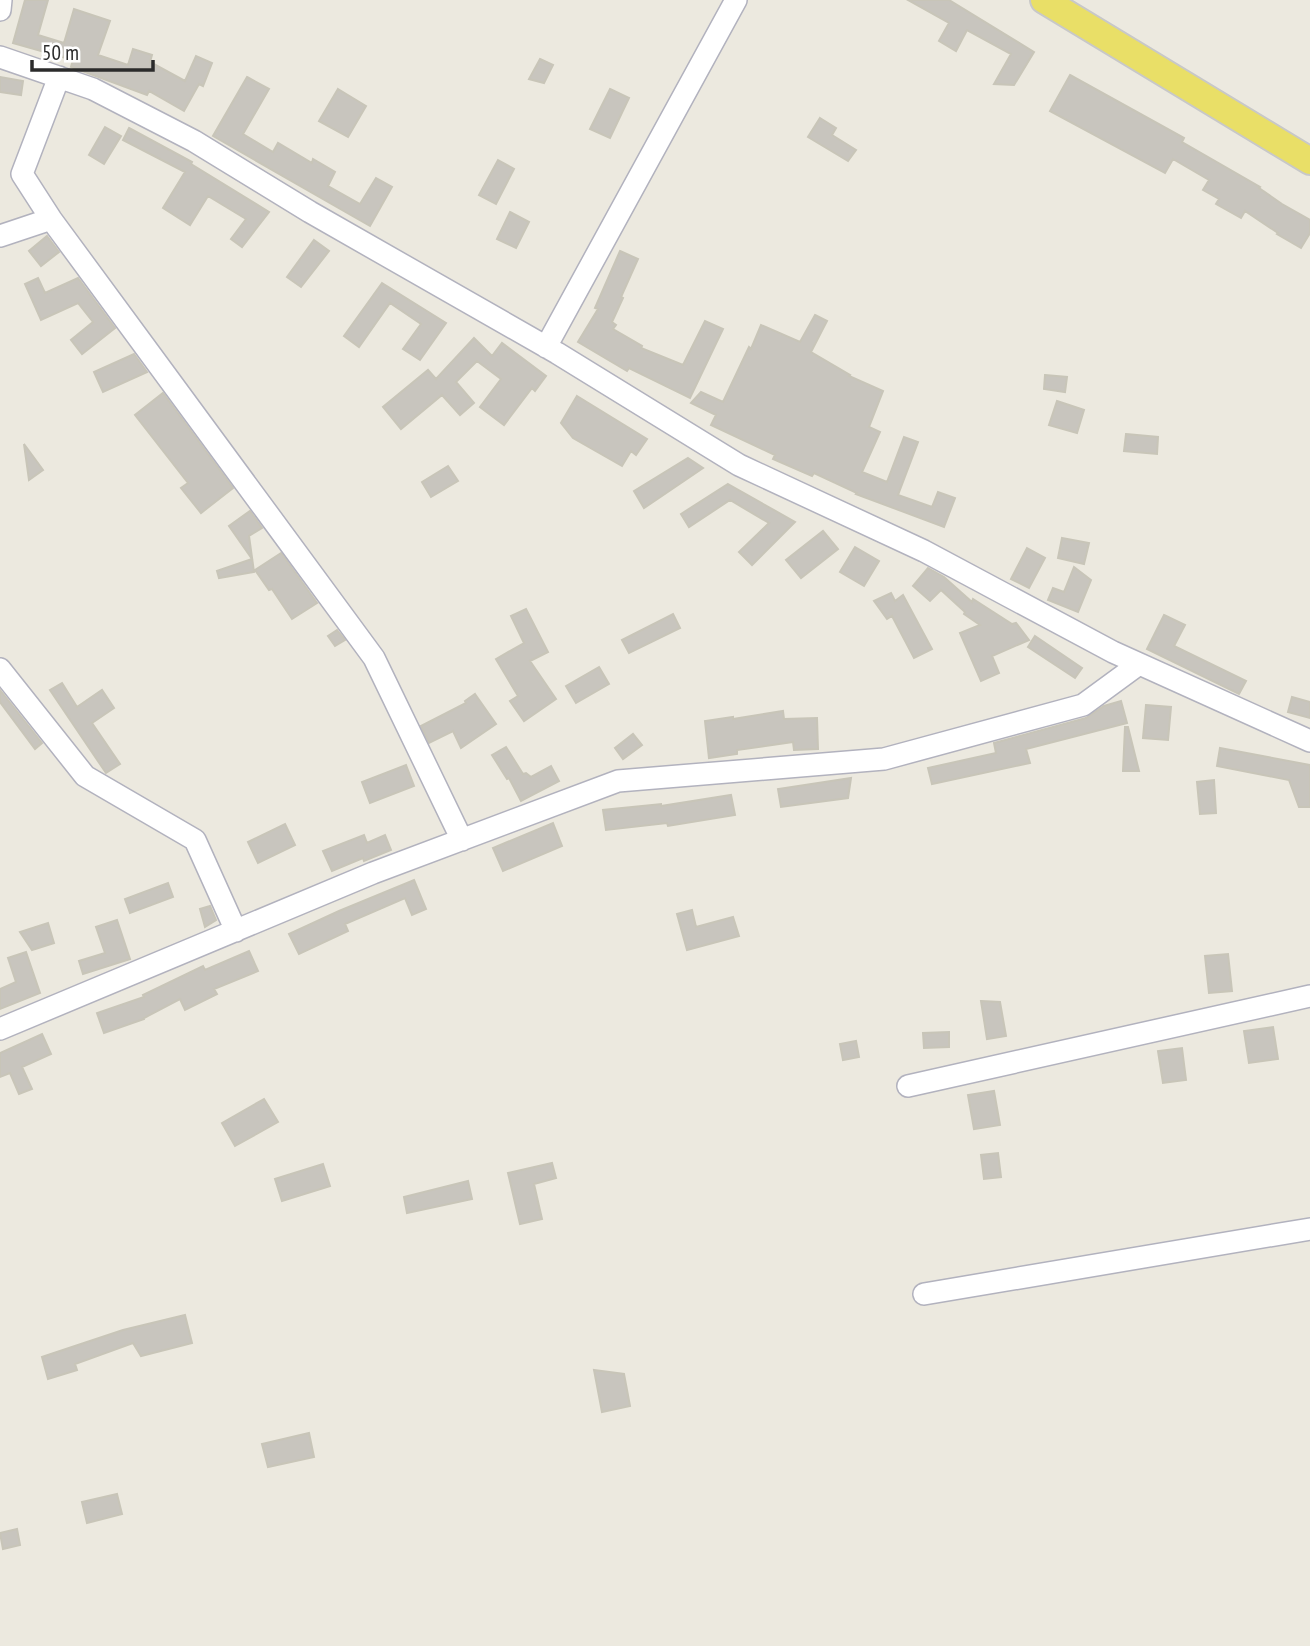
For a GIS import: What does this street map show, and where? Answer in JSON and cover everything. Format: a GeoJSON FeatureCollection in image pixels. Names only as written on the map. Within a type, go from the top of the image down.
{"type":"FeatureCollection","features":[{"type":"Feature","properties":{"kind":"main road"},"geometry":{"type":"LineString","coordinates":[[1044,0],[1310,161]]}},
{"type":"Feature","properties":{"kind":"street"},"geometry":{"type":"LineString","coordinates":[[0,9],[1,0]]}},
{"type":"Feature","properties":{"kind":"street"},"geometry":{"type":"LineString","coordinates":[[546,347],[736,0]]}},
{"type":"Feature","properties":{"kind":"street"},"geometry":{"type":"LineString","coordinates":[[2,53],[93,89],[194,141],[310,212],[546,347],[739,465],[923,551],[1112,652],[1310,741]]}},
{"type":"Feature","properties":{"kind":"street"},"geometry":{"type":"LineString","coordinates":[[59,77],[22,174],[51,219],[374,658],[462,840]]}},
{"type":"Feature","properties":{"kind":"street"},"geometry":{"type":"LineString","coordinates":[[0,236],[51,219]]}},
{"type":"Feature","properties":{"kind":"street"},"geometry":{"type":"LineString","coordinates":[[0,1030],[373,873],[618,781],[884,759],[1083,705],[1139,664]]}},
{"type":"Feature","properties":{"kind":"street"},"geometry":{"type":"LineString","coordinates":[[0,669],[85,776],[195,840],[236,931]]}},
{"type":"Feature","properties":{"kind":"street"},"geometry":{"type":"LineString","coordinates":[[908,1086],[1310,996]]}},
{"type":"Feature","properties":{"kind":"street"},"geometry":{"type":"LineString","coordinates":[[924,1294],[1310,1229]]}},
{"type":"Feature","properties":{"kind":"building"},"geometry":{"type":"Polygon","coordinates":[[[25,0],[48,0],[38,35],[64,43],[74,9],[110,21],[98,55],[128,65],[133,49],[152,55],[150,62],[185,81],[196,56],[212,63],[203,86],[199,84],[184,111],[149,91],[147,95],[71,67],[73,60],[13,43],[25,0]]]}},
{"type":"Feature","properties":{"kind":"building"},"geometry":{"type":"Polygon","coordinates":[[[908,0],[949,0],[1034,52],[1014,85],[994,84],[1011,54],[967,30],[956,51],[939,41],[949,23],[908,0]]]}},
{"type":"Feature","properties":{"kind":"building"},"geometry":{"type":"Polygon","coordinates":[[[540,59],[553,65],[544,83],[529,79],[540,59]]]}},
{"type":"Feature","properties":{"kind":"building"},"geometry":{"type":"Polygon","coordinates":[[[1070,75],[1184,138],[1182,142],[1260,187],[1310,220],[1310,233],[1301,248],[1245,211],[1241,218],[1216,204],[1219,199],[1203,190],[1209,180],[1173,159],[1165,173],[1050,111],[1070,75]]]}},
{"type":"Feature","properties":{"kind":"building"},"geometry":{"type":"Polygon","coordinates":[[[0,77],[23,81],[21,95],[0,92],[0,77]]]}},
{"type":"Feature","properties":{"kind":"building"},"geometry":{"type":"Polygon","coordinates":[[[247,77],[269,89],[243,134],[273,152],[278,143],[312,163],[313,159],[335,172],[328,186],[360,204],[376,178],[392,187],[370,226],[213,136],[247,77]]]}},
{"type":"Feature","properties":{"kind":"building"},"geometry":{"type":"Polygon","coordinates":[[[338,89],[366,106],[348,137],[319,121],[338,89]]]}},
{"type":"Feature","properties":{"kind":"building"},"geometry":{"type":"Polygon","coordinates":[[[610,89],[629,98],[610,138],[590,129],[610,89]]]}},
{"type":"Feature","properties":{"kind":"building"},"geometry":{"type":"Polygon","coordinates":[[[820,118],[836,128],[832,135],[856,150],[848,161],[808,137],[820,118]]]}},
{"type":"Feature","properties":{"kind":"building"},"geometry":{"type":"Polygon","coordinates":[[[105,127],[121,136],[104,164],[89,155],[105,127]]]}},
{"type":"Feature","properties":{"kind":"building"},"geometry":{"type":"Polygon","coordinates":[[[129,128],[192,162],[191,164],[269,212],[242,247],[231,239],[246,219],[208,196],[190,225],[163,208],[185,172],[123,140],[129,128]]]}},
{"type":"Feature","properties":{"kind":"building"},"geometry":{"type":"Polygon","coordinates":[[[498,160],[514,169],[496,204],[479,195],[498,160]]]}},
{"type":"Feature","properties":{"kind":"building"},"geometry":{"type":"Polygon","coordinates":[[[510,212],[529,222],[516,248],[497,239],[510,212]]]}},
{"type":"Feature","properties":{"kind":"building"},"geometry":{"type":"Polygon","coordinates":[[[47,236],[59,252],[41,266],[29,251],[47,236]]]}},
{"type":"Feature","properties":{"kind":"building"},"geometry":{"type":"Polygon","coordinates":[[[314,240],[329,251],[301,287],[287,277],[314,240]]]}},
{"type":"Feature","properties":{"kind":"building"},"geometry":{"type":"Polygon","coordinates":[[[620,251],[638,259],[612,322],[616,325],[613,329],[642,346],[641,348],[683,365],[705,321],[723,329],[690,398],[629,368],[627,371],[578,342],[598,309],[595,308],[620,251]]]}},
{"type":"Feature","properties":{"kind":"building"},"geometry":{"type":"Polygon","coordinates":[[[38,278],[45,293],[78,278],[115,328],[82,354],[71,340],[93,322],[78,303],[41,320],[25,284],[38,278]]]}},
{"type":"Feature","properties":{"kind":"building"},"geometry":{"type":"Polygon","coordinates":[[[382,283],[446,323],[420,360],[403,349],[421,324],[390,303],[359,347],[344,336],[382,283]]]}},
{"type":"Feature","properties":{"kind":"building"},"geometry":{"type":"Polygon","coordinates":[[[815,315],[827,321],[811,352],[849,376],[883,391],[869,427],[880,432],[862,472],[887,482],[904,437],[918,442],[898,495],[932,507],[938,492],[955,498],[944,527],[856,494],[814,473],[812,476],[773,459],[775,455],[711,425],[716,415],[691,403],[701,392],[723,402],[761,325],[800,342],[815,315]]]}},
{"type":"Feature","properties":{"kind":"building"},"geometry":{"type":"Polygon","coordinates":[[[474,338],[492,356],[502,343],[546,376],[535,391],[532,388],[504,425],[480,407],[501,379],[477,361],[456,382],[474,403],[460,415],[442,395],[401,429],[383,407],[428,370],[436,379],[474,338]]]}},
{"type":"Feature","properties":{"kind":"building"},"geometry":{"type":"Polygon","coordinates":[[[134,354],[147,372],[103,392],[94,372],[134,354]]]}},
{"type":"Feature","properties":{"kind":"building"},"geometry":{"type":"Polygon","coordinates":[[[1045,375],[1067,377],[1065,392],[1044,389],[1045,375]]]}},
{"type":"Feature","properties":{"kind":"building"},"geometry":{"type":"Polygon","coordinates":[[[163,393],[233,488],[201,513],[181,488],[188,483],[135,415],[163,393]]]}},
{"type":"Feature","properties":{"kind":"building"},"geometry":{"type":"Polygon","coordinates":[[[577,396],[647,439],[636,455],[631,451],[622,466],[573,438],[561,423],[577,396]]]}},
{"type":"Feature","properties":{"kind":"building"},"geometry":{"type":"Polygon","coordinates":[[[1057,401],[1084,410],[1077,433],[1049,425],[1057,401]]]}},
{"type":"Feature","properties":{"kind":"building"},"geometry":{"type":"Polygon","coordinates":[[[1126,434],[1158,437],[1157,454],[1124,451],[1126,434]]]}},
{"type":"Feature","properties":{"kind":"building"},"geometry":{"type":"Polygon","coordinates":[[[24,444],[43,470],[29,480],[24,444]]]}},
{"type":"Feature","properties":{"kind":"building"},"geometry":{"type":"Polygon","coordinates":[[[688,458],[703,468],[644,508],[634,491],[688,458]]]}},
{"type":"Feature","properties":{"kind":"building"},"geometry":{"type":"Polygon","coordinates":[[[448,466],[458,481],[431,497],[422,482],[448,466]]]}},
{"type":"Feature","properties":{"kind":"building"},"geometry":{"type":"Polygon","coordinates":[[[728,484],[795,522],[752,565],[739,552],[769,523],[730,500],[689,527],[681,514],[728,484]]]}},
{"type":"Feature","properties":{"kind":"building"},"geometry":{"type":"Polygon","coordinates":[[[250,511],[262,528],[249,536],[254,572],[219,578],[217,571],[252,559],[229,526],[250,511]]]}},
{"type":"Feature","properties":{"kind":"building"},"geometry":{"type":"Polygon","coordinates":[[[823,531],[838,549],[801,578],[786,560],[823,531]]]}},
{"type":"Feature","properties":{"kind":"building"},"geometry":{"type":"Polygon","coordinates":[[[1062,538],[1089,543],[1084,564],[1058,558],[1062,538]]]}},
{"type":"Feature","properties":{"kind":"building"},"geometry":{"type":"Polygon","coordinates":[[[855,547],[879,561],[864,586],[840,572],[855,547]]]}},
{"type":"Feature","properties":{"kind":"building"},"geometry":{"type":"Polygon","coordinates":[[[1027,548],[1045,558],[1029,588],[1011,579],[1027,548]]]}},
{"type":"Feature","properties":{"kind":"building"},"geometry":{"type":"Polygon","coordinates":[[[281,553],[317,603],[292,619],[272,589],[269,590],[255,570],[281,553]]]}},
{"type":"Feature","properties":{"kind":"building"},"geometry":{"type":"Polygon","coordinates":[[[1074,567],[1091,580],[1078,612],[1048,600],[1053,588],[1064,592],[1074,567]]]}},
{"type":"Feature","properties":{"kind":"building"},"geometry":{"type":"Polygon","coordinates":[[[928,568],[944,577],[972,602],[973,599],[1012,624],[1016,623],[1029,640],[992,656],[999,673],[981,681],[960,633],[980,625],[964,614],[965,612],[941,590],[930,601],[913,586],[928,568]]]}},
{"type":"Feature","properties":{"kind":"building"},"geometry":{"type":"Polygon","coordinates":[[[891,593],[895,601],[903,595],[932,649],[914,658],[892,616],[887,619],[874,601],[891,593]]]}},
{"type":"Feature","properties":{"kind":"building"},"geometry":{"type":"Polygon","coordinates":[[[526,609],[548,652],[530,661],[556,699],[524,721],[510,701],[518,696],[496,659],[524,643],[511,616],[526,609]]]}},
{"type":"Feature","properties":{"kind":"building"},"geometry":{"type":"Polygon","coordinates":[[[673,614],[680,628],[629,653],[622,640],[673,614]]]}},
{"type":"Feature","properties":{"kind":"building"},"geometry":{"type":"Polygon","coordinates":[[[1164,615],[1185,625],[1174,646],[1246,681],[1239,694],[1147,649],[1164,615]]]}},
{"type":"Feature","properties":{"kind":"building"},"geometry":{"type":"Polygon","coordinates":[[[337,630],[345,640],[335,646],[328,636],[337,630]]]}},
{"type":"Feature","properties":{"kind":"building"},"geometry":{"type":"Polygon","coordinates":[[[1035,636],[1082,668],[1075,678],[1028,647],[1035,636]]]}},
{"type":"Feature","properties":{"kind":"building"},"geometry":{"type":"Polygon","coordinates":[[[599,667],[609,684],[576,703],[566,686],[599,667]]]}},
{"type":"Feature","properties":{"kind":"building"},"geometry":{"type":"Polygon","coordinates":[[[62,683],[77,707],[102,690],[114,708],[92,723],[120,764],[106,773],[50,690],[62,683]]]}},
{"type":"Feature","properties":{"kind":"building"},"geometry":{"type":"Polygon","coordinates":[[[0,690],[42,743],[35,749],[0,702],[0,690]]]}},
{"type":"Feature","properties":{"kind":"building"},"geometry":{"type":"Polygon","coordinates":[[[475,694],[496,724],[461,748],[453,731],[429,743],[421,726],[466,703],[465,701],[475,694]]]}},
{"type":"Feature","properties":{"kind":"building"},"geometry":{"type":"Polygon","coordinates":[[[1292,697],[1310,702],[1310,718],[1288,712],[1292,697]]]}},
{"type":"Feature","properties":{"kind":"building"},"geometry":{"type":"Polygon","coordinates":[[[1121,701],[1127,723],[1026,749],[1030,763],[932,784],[928,768],[996,753],[994,743],[1086,718],[1104,706],[1121,701]]]}},
{"type":"Feature","properties":{"kind":"building"},"geometry":{"type":"Polygon","coordinates":[[[1146,705],[1171,707],[1168,740],[1143,738],[1146,705]]]}},
{"type":"Feature","properties":{"kind":"building"},"geometry":{"type":"Polygon","coordinates":[[[783,711],[784,719],[817,718],[818,749],[794,750],[793,742],[737,750],[737,754],[709,758],[705,721],[783,711]]]}},
{"type":"Feature","properties":{"kind":"building"},"geometry":{"type":"Polygon","coordinates":[[[1125,727],[1128,727],[1139,771],[1123,771],[1125,727]]]}},
{"type":"Feature","properties":{"kind":"building"},"geometry":{"type":"Polygon","coordinates":[[[633,734],[642,745],[623,759],[615,748],[633,734]]]}},
{"type":"Feature","properties":{"kind":"building"},"geometry":{"type":"Polygon","coordinates":[[[506,747],[523,774],[531,777],[551,766],[559,781],[521,801],[509,778],[507,779],[492,755],[506,747]]]}},
{"type":"Feature","properties":{"kind":"building"},"geometry":{"type":"Polygon","coordinates":[[[1220,748],[1310,765],[1310,807],[1299,807],[1289,780],[1217,766],[1220,748]]]}},
{"type":"Feature","properties":{"kind":"building"},"geometry":{"type":"Polygon","coordinates":[[[406,765],[414,786],[370,803],[362,782],[406,765]]]}},
{"type":"Feature","properties":{"kind":"building"},"geometry":{"type":"Polygon","coordinates":[[[851,778],[848,798],[781,807],[778,789],[851,778]]]}},
{"type":"Feature","properties":{"kind":"building"},"geometry":{"type":"Polygon","coordinates":[[[1214,780],[1216,813],[1200,814],[1197,782],[1214,780]]]}},
{"type":"Feature","properties":{"kind":"building"},"geometry":{"type":"Polygon","coordinates":[[[731,795],[735,815],[668,826],[667,823],[606,830],[603,810],[661,806],[731,795]]]}},
{"type":"Feature","properties":{"kind":"building"},"geometry":{"type":"Polygon","coordinates":[[[553,823],[562,846],[503,871],[493,848],[553,823]]]}},
{"type":"Feature","properties":{"kind":"building"},"geometry":{"type":"Polygon","coordinates":[[[285,824],[295,845],[258,863],[248,842],[285,824]]]}},
{"type":"Feature","properties":{"kind":"building"},"geometry":{"type":"Polygon","coordinates":[[[364,835],[367,843],[385,835],[391,850],[332,871],[323,851],[364,835]]]}},
{"type":"Feature","properties":{"kind":"building"},"geometry":{"type":"Polygon","coordinates":[[[414,880],[426,909],[412,915],[405,898],[345,924],[348,931],[299,954],[289,934],[414,880]]]}},
{"type":"Feature","properties":{"kind":"building"},"geometry":{"type":"Polygon","coordinates":[[[168,883],[173,897],[130,913],[125,899],[168,883]]]}},
{"type":"Feature","properties":{"kind":"building"},"geometry":{"type":"Polygon","coordinates":[[[210,906],[216,920],[205,927],[200,909],[210,906]]]}},
{"type":"Feature","properties":{"kind":"building"},"geometry":{"type":"Polygon","coordinates":[[[692,910],[696,927],[733,917],[739,936],[687,950],[677,914],[692,910]]]}},
{"type":"Feature","properties":{"kind":"building"},"geometry":{"type":"Polygon","coordinates":[[[117,920],[130,959],[83,974],[79,961],[105,953],[96,927],[117,920]]]}},
{"type":"Feature","properties":{"kind":"building"},"geometry":{"type":"Polygon","coordinates":[[[48,923],[54,943],[32,950],[20,932],[48,923]]]}},
{"type":"Feature","properties":{"kind":"building"},"geometry":{"type":"Polygon","coordinates":[[[249,951],[258,971],[214,989],[217,994],[185,1010],[180,999],[144,1019],[104,1033],[97,1013],[144,997],[143,995],[203,966],[205,970],[249,951]]]}},
{"type":"Feature","properties":{"kind":"building"},"geometry":{"type":"Polygon","coordinates":[[[26,952],[40,993],[0,1009],[0,989],[16,982],[8,958],[26,952]]]}},
{"type":"Feature","properties":{"kind":"building"},"geometry":{"type":"Polygon","coordinates":[[[1228,954],[1232,991],[1209,993],[1205,956],[1228,954]]]}},
{"type":"Feature","properties":{"kind":"building"},"geometry":{"type":"Polygon","coordinates":[[[981,1001],[1000,1002],[1006,1036],[987,1039],[981,1001]]]}},
{"type":"Feature","properties":{"kind":"building"},"geometry":{"type":"Polygon","coordinates":[[[1273,1027],[1278,1059],[1249,1063],[1244,1031],[1273,1027]]]}},
{"type":"Feature","properties":{"kind":"building"},"geometry":{"type":"Polygon","coordinates":[[[949,1032],[949,1047],[924,1048],[923,1033],[949,1032]]]}},
{"type":"Feature","properties":{"kind":"building"},"geometry":{"type":"Polygon","coordinates":[[[42,1034],[51,1054],[22,1067],[32,1089],[19,1094],[10,1073],[0,1077],[0,1053],[42,1034]]]}},
{"type":"Feature","properties":{"kind":"building"},"geometry":{"type":"Polygon","coordinates":[[[856,1041],[859,1057],[843,1060],[840,1044],[856,1041]]]}},
{"type":"Feature","properties":{"kind":"building"},"geometry":{"type":"Polygon","coordinates":[[[1182,1048],[1186,1080],[1163,1083],[1158,1051],[1182,1048]]]}},
{"type":"Feature","properties":{"kind":"building"},"geometry":{"type":"Polygon","coordinates":[[[994,1091],[1000,1125],[974,1129],[968,1095],[994,1091]]]}},
{"type":"Feature","properties":{"kind":"building"},"geometry":{"type":"Polygon","coordinates":[[[264,1099],[278,1122],[235,1146],[222,1123],[264,1099]]]}},
{"type":"Feature","properties":{"kind":"building"},"geometry":{"type":"Polygon","coordinates":[[[998,1153],[1001,1177],[984,1179],[981,1155],[998,1153]]]}},
{"type":"Feature","properties":{"kind":"building"},"geometry":{"type":"Polygon","coordinates":[[[552,1163],[556,1178],[534,1184],[542,1219],[520,1224],[508,1173],[552,1163]]]}},
{"type":"Feature","properties":{"kind":"building"},"geometry":{"type":"Polygon","coordinates":[[[323,1164],[330,1186],[282,1201],[275,1179],[323,1164]]]}},
{"type":"Feature","properties":{"kind":"building"},"geometry":{"type":"Polygon","coordinates":[[[468,1181],[472,1199],[407,1213],[404,1197],[468,1181]]]}},
{"type":"Feature","properties":{"kind":"building"},"geometry":{"type":"Polygon","coordinates":[[[185,1315],[192,1343],[141,1356],[133,1343],[75,1364],[77,1370],[48,1379],[42,1357],[123,1330],[185,1315]]]}},
{"type":"Feature","properties":{"kind":"building"},"geometry":{"type":"Polygon","coordinates":[[[594,1370],[624,1374],[630,1406],[602,1412],[594,1370]]]}},
{"type":"Feature","properties":{"kind":"building"},"geometry":{"type":"Polygon","coordinates":[[[309,1433],[314,1457],[268,1467],[262,1444],[309,1433]]]}},
{"type":"Feature","properties":{"kind":"building"},"geometry":{"type":"Polygon","coordinates":[[[117,1494],[122,1514],[87,1523],[82,1502],[117,1494]]]}},
{"type":"Feature","properties":{"kind":"building"},"geometry":{"type":"Polygon","coordinates":[[[17,1529],[20,1545],[3,1549],[0,1533],[17,1529]]]}}]}
